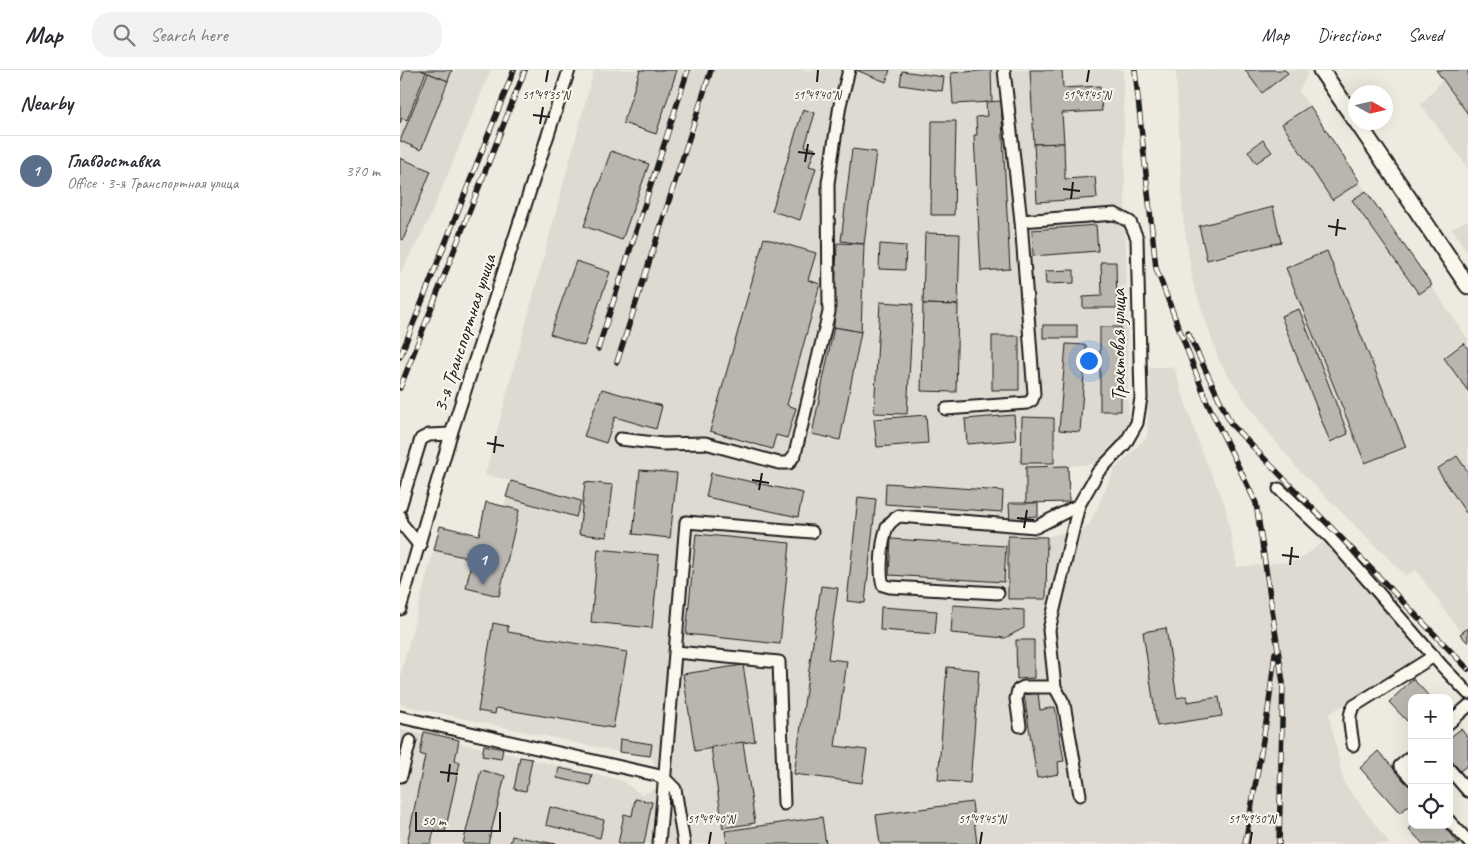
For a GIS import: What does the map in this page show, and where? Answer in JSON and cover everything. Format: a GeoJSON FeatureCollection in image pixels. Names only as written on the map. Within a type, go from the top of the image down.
{"type":"FeatureCollection","features":[{"type":"Feature","properties":{"kind":"main road"},"geometry":{"type":"LineString","coordinates":[[1321,70],[1348,110]]}},
{"type":"Feature","properties":{"kind":"main road"},"geometry":{"type":"LineString","coordinates":[[1361,130],[1468,286]]}},
{"type":"Feature","properties":{"kind":"street","name":"3-я Транспортная улица"},"geometry":{"type":"LineString","coordinates":[[400,609],[420,546],[451,434],[569,70]]}},
{"type":"Feature","properties":{"kind":"street"},"geometry":{"type":"LineString","coordinates":[[620,439],[663,444],[705,443],[779,463],[789,463],[795,454],[829,312],[828,183],[840,105],[849,70]]}},
{"type":"Feature","properties":{"kind":"street"},"geometry":{"type":"LineString","coordinates":[[946,409],[1026,403],[1032,400],[1034,394],[1021,221],[1004,70]]}},
{"type":"Feature","properties":{"kind":"street","name":"Трактовая улица"},"geometry":{"type":"LineString","coordinates":[[1021,221],[1115,214],[1130,222],[1137,238],[1141,398],[1136,423],[1125,444],[1098,472],[1079,504],[1049,630],[1055,687],[1064,704],[1080,795]]}},
{"type":"Feature","properties":{"kind":"street"},"geometry":{"type":"LineString","coordinates":[[400,507],[421,440],[429,435],[451,434]]}},
{"type":"Feature","properties":{"kind":"street"},"geometry":{"type":"LineString","coordinates":[[1279,489],[1330,537],[1468,693]]}},
{"type":"Feature","properties":{"kind":"street"},"geometry":{"type":"LineString","coordinates":[[998,593],[890,587],[883,585],[881,580],[882,557],[886,530],[891,521],[899,516],[1036,528],[1079,504]]}},
{"type":"Feature","properties":{"kind":"street"},"geometry":{"type":"LineString","coordinates":[[400,516],[401,523],[420,546]]}},
{"type":"Feature","properties":{"kind":"street"},"geometry":{"type":"LineString","coordinates":[[658,844],[686,522],[812,532]]}},
{"type":"Feature","properties":{"kind":"street"},"geometry":{"type":"LineString","coordinates":[[676,652],[779,662],[784,804]]}},
{"type":"Feature","properties":{"kind":"street"},"geometry":{"type":"LineString","coordinates":[[1353,745],[1350,720],[1351,710],[1354,706],[1434,656]]}},
{"type":"Feature","properties":{"kind":"street"},"geometry":{"type":"LineString","coordinates":[[1020,726],[1016,699],[1018,690],[1024,687],[1055,687]]}},
{"type":"Feature","properties":{"kind":"street"},"geometry":{"type":"LineString","coordinates":[[1453,719],[1468,706]]}},
{"type":"Feature","properties":{"kind":"street"},"geometry":{"type":"LineString","coordinates":[[400,717],[656,775],[665,779],[675,789],[684,844]]}},
{"type":"Feature","properties":{"kind":"street"},"geometry":{"type":"LineString","coordinates":[[400,777],[410,740]]}},
{"type":"Feature","properties":{"kind":"street"},"geometry":{"type":"LineString","coordinates":[[1408,759],[1400,766],[1408,775]]}},
{"type":"Feature","properties":{"kind":"street"},"geometry":{"type":"LineString","coordinates":[[1453,775],[1468,792]]}},
{"type":"Feature","properties":{"kind":"street"},"geometry":{"type":"LineString","coordinates":[[1453,825],[1468,841]]}},
{"type":"Feature","properties":{"kind":"shaded area"},"geometry":{"type":"Polygon","coordinates":[[[400,70],[491,70],[427,224],[400,274],[400,70]]]}},
{"type":"Feature","properties":{"kind":"shaded area"},"geometry":{"type":"Polygon","coordinates":[[[594,70],[1123,70],[1129,434],[1096,464],[1068,466],[1069,502],[1038,503],[1036,536],[1047,537],[1089,526],[1114,470],[1147,437],[1149,367],[1174,367],[1200,447],[1225,505],[1237,567],[1298,561],[1323,542],[1405,633],[1421,658],[1329,714],[1344,783],[1390,844],[400,844],[400,729],[621,780],[642,795],[665,783],[650,756],[619,752],[401,705],[400,700],[400,676],[440,526],[478,535],[486,502],[504,506],[511,481],[485,475],[594,70]]]}},
{"type":"Feature","properties":{"kind":"shaded area"},"geometry":{"type":"Polygon","coordinates":[[[1176,70],[1306,70],[1308,73],[1299,91],[1468,339],[1468,643],[1416,570],[1406,576],[1295,466],[1252,411],[1219,361],[1193,283],[1183,218],[1176,70]]]}},
{"type":"Feature","properties":{"kind":"shaded area"},"geometry":{"type":"Polygon","coordinates":[[[1451,70],[1468,70],[1468,168],[1421,105],[1451,70]]]}},
{"type":"Feature","properties":{"kind":"shaded area"},"geometry":{"type":"Polygon","coordinates":[[[1468,220],[1468,254],[1452,228],[1468,220]]]}},
{"type":"Feature","properties":{"kind":"building"},"geometry":{"type":"Polygon","coordinates":[[[405,70],[421,70],[426,72],[407,120],[402,118],[400,123],[400,83],[405,70]]]}},
{"type":"Feature","properties":{"kind":"building"},"geometry":{"type":"Polygon","coordinates":[[[421,70],[452,70],[448,81],[421,70]]]}},
{"type":"Feature","properties":{"kind":"building"},"geometry":{"type":"Polygon","coordinates":[[[640,70],[677,70],[656,134],[623,123],[640,70]]]}},
{"type":"Feature","properties":{"kind":"building"},"geometry":{"type":"Polygon","coordinates":[[[856,70],[890,70],[886,82],[856,70]]]}},
{"type":"Feature","properties":{"kind":"building"},"geometry":{"type":"Polygon","coordinates":[[[991,70],[992,102],[953,104],[951,73],[991,70]]]}},
{"type":"Feature","properties":{"kind":"building"},"geometry":{"type":"Polygon","coordinates":[[[1030,70],[1062,70],[1063,88],[1100,86],[1102,111],[1062,113],[1064,143],[1034,144],[1030,70]]]}},
{"type":"Feature","properties":{"kind":"building"},"geometry":{"type":"Polygon","coordinates":[[[1245,70],[1285,70],[1288,73],[1262,93],[1245,70]]]}},
{"type":"Feature","properties":{"kind":"building"},"geometry":{"type":"Polygon","coordinates":[[[1436,70],[1468,70],[1468,114],[1436,70]]]}},
{"type":"Feature","properties":{"kind":"building"},"geometry":{"type":"Polygon","coordinates":[[[902,71],[944,77],[942,91],[900,85],[902,71]]]}},
{"type":"Feature","properties":{"kind":"building"},"geometry":{"type":"Polygon","coordinates":[[[428,73],[448,81],[421,150],[400,141],[428,73]]]}},
{"type":"Feature","properties":{"kind":"building"},"geometry":{"type":"Polygon","coordinates":[[[1001,101],[1010,269],[981,271],[974,135],[977,135],[976,117],[987,116],[986,102],[1001,101]]]}},
{"type":"Feature","properties":{"kind":"building"},"geometry":{"type":"Polygon","coordinates":[[[1310,106],[1360,182],[1332,200],[1282,124],[1310,106]]]}},
{"type":"Feature","properties":{"kind":"building"},"geometry":{"type":"Polygon","coordinates":[[[803,109],[815,113],[805,146],[815,149],[809,166],[816,168],[800,220],[772,211],[803,109]]]}},
{"type":"Feature","properties":{"kind":"building"},"geometry":{"type":"Polygon","coordinates":[[[932,121],[956,121],[954,215],[931,215],[932,121]]]}},
{"type":"Feature","properties":{"kind":"building"},"geometry":{"type":"Polygon","coordinates":[[[1263,140],[1272,152],[1256,163],[1248,151],[1263,140]]]}},
{"type":"Feature","properties":{"kind":"building"},"geometry":{"type":"Polygon","coordinates":[[[1064,143],[1065,179],[1095,177],[1097,198],[1037,202],[1034,144],[1064,143]]]}},
{"type":"Feature","properties":{"kind":"building"},"geometry":{"type":"Polygon","coordinates":[[[852,149],[876,152],[864,244],[841,241],[852,149]]]}},
{"type":"Feature","properties":{"kind":"building"},"geometry":{"type":"Polygon","coordinates":[[[611,151],[649,164],[622,240],[584,226],[611,151]]]}},
{"type":"Feature","properties":{"kind":"building"},"geometry":{"type":"Polygon","coordinates":[[[400,158],[431,171],[403,240],[400,238],[400,158]]]}},
{"type":"Feature","properties":{"kind":"building"},"geometry":{"type":"Polygon","coordinates":[[[1366,191],[1432,285],[1419,294],[1352,200],[1366,191]]]}},
{"type":"Feature","properties":{"kind":"building"},"geometry":{"type":"Polygon","coordinates":[[[1273,207],[1281,242],[1207,260],[1199,226],[1273,207]]]}},
{"type":"Feature","properties":{"kind":"building"},"geometry":{"type":"Polygon","coordinates":[[[1096,225],[1098,251],[1033,256],[1032,230],[1096,225]]]}},
{"type":"Feature","properties":{"kind":"building"},"geometry":{"type":"Polygon","coordinates":[[[925,233],[960,234],[958,305],[923,304],[925,233]]]}},
{"type":"Feature","properties":{"kind":"building"},"geometry":{"type":"Polygon","coordinates":[[[764,238],[816,253],[808,280],[820,284],[787,405],[796,408],[787,438],[776,435],[772,449],[710,431],[764,238]]]}},
{"type":"Feature","properties":{"kind":"building"},"geometry":{"type":"Polygon","coordinates":[[[837,243],[864,244],[861,332],[834,327],[837,243]]]}},
{"type":"Feature","properties":{"kind":"building"},"geometry":{"type":"Polygon","coordinates":[[[880,244],[906,246],[905,270],[879,269],[880,244]]]}},
{"type":"Feature","properties":{"kind":"building"},"geometry":{"type":"Polygon","coordinates":[[[1327,251],[1406,447],[1365,463],[1286,268],[1327,251]]]}},
{"type":"Feature","properties":{"kind":"building"},"geometry":{"type":"Polygon","coordinates":[[[576,261],[610,272],[584,346],[550,334],[576,261]]]}},
{"type":"Feature","properties":{"kind":"building"},"geometry":{"type":"Polygon","coordinates":[[[1101,262],[1116,262],[1117,308],[1083,308],[1083,297],[1102,296],[1101,262]]]}},
{"type":"Feature","properties":{"kind":"building"},"geometry":{"type":"Polygon","coordinates":[[[1074,270],[1074,283],[1046,284],[1045,271],[1074,270]]]}},
{"type":"Feature","properties":{"kind":"building"},"geometry":{"type":"Polygon","coordinates":[[[880,302],[913,304],[907,414],[874,413],[880,302]]]}},
{"type":"Feature","properties":{"kind":"building"},"geometry":{"type":"Polygon","coordinates":[[[923,304],[958,305],[956,392],[921,391],[923,304]]]}},
{"type":"Feature","properties":{"kind":"building"},"geometry":{"type":"Polygon","coordinates":[[[1299,309],[1348,434],[1330,442],[1281,316],[1299,309]]]}},
{"type":"Feature","properties":{"kind":"building"},"geometry":{"type":"Polygon","coordinates":[[[1043,325],[1077,325],[1077,338],[1043,338],[1043,325]]]}},
{"type":"Feature","properties":{"kind":"building"},"geometry":{"type":"Polygon","coordinates":[[[834,327],[861,332],[840,440],[812,434],[834,327]]]}},
{"type":"Feature","properties":{"kind":"building"},"geometry":{"type":"Polygon","coordinates":[[[1100,327],[1121,327],[1121,411],[1100,411],[1100,327]]]}},
{"type":"Feature","properties":{"kind":"building"},"geometry":{"type":"Polygon","coordinates":[[[992,336],[1019,336],[1019,390],[992,390],[992,336]]]}},
{"type":"Feature","properties":{"kind":"building"},"geometry":{"type":"Polygon","coordinates":[[[1464,343],[1468,349],[1468,391],[1444,358],[1464,343]]]}},
{"type":"Feature","properties":{"kind":"building"},"geometry":{"type":"Polygon","coordinates":[[[1066,344],[1086,345],[1080,432],[1059,430],[1066,344]]]}},
{"type":"Feature","properties":{"kind":"building"},"geometry":{"type":"Polygon","coordinates":[[[602,389],[662,406],[656,429],[615,417],[606,443],[584,436],[602,389]]]}},
{"type":"Feature","properties":{"kind":"building"},"geometry":{"type":"Polygon","coordinates":[[[926,415],[928,443],[877,447],[874,419],[926,415]]]}},
{"type":"Feature","properties":{"kind":"building"},"geometry":{"type":"Polygon","coordinates":[[[1014,415],[1016,440],[967,444],[965,419],[1014,415]]]}},
{"type":"Feature","properties":{"kind":"building"},"geometry":{"type":"Polygon","coordinates":[[[1022,417],[1054,418],[1054,463],[1021,463],[1022,417]]]}},
{"type":"Feature","properties":{"kind":"building"},"geometry":{"type":"Polygon","coordinates":[[[1457,456],[1468,472],[1468,511],[1466,513],[1437,469],[1457,456]]]}},
{"type":"Feature","properties":{"kind":"building"},"geometry":{"type":"Polygon","coordinates":[[[1068,466],[1069,502],[1026,503],[1026,467],[1068,466]]]}},
{"type":"Feature","properties":{"kind":"building"},"geometry":{"type":"Polygon","coordinates":[[[640,470],[677,473],[670,538],[633,534],[640,470]]]}},
{"type":"Feature","properties":{"kind":"building"},"geometry":{"type":"Polygon","coordinates":[[[711,473],[803,493],[798,517],[706,497],[711,473]]]}},
{"type":"Feature","properties":{"kind":"building"},"geometry":{"type":"Polygon","coordinates":[[[511,481],[581,501],[576,517],[506,497],[511,481]]]}},
{"type":"Feature","properties":{"kind":"building"},"geometry":{"type":"Polygon","coordinates":[[[585,482],[613,485],[607,537],[579,534],[585,482]]]}},
{"type":"Feature","properties":{"kind":"building"},"geometry":{"type":"Polygon","coordinates":[[[886,483],[1003,491],[1002,512],[885,504],[886,483]]]}},
{"type":"Feature","properties":{"kind":"building"},"geometry":{"type":"Polygon","coordinates":[[[858,497],[876,499],[865,603],[847,601],[858,497]]]}},
{"type":"Feature","properties":{"kind":"building"},"geometry":{"type":"Polygon","coordinates":[[[486,502],[519,510],[499,596],[466,588],[472,559],[434,550],[440,526],[479,535],[486,502]]]}},
{"type":"Feature","properties":{"kind":"building"},"geometry":{"type":"Polygon","coordinates":[[[1009,503],[1038,503],[1038,516],[1022,517],[1023,523],[1010,523],[1009,503]]]}},
{"type":"Feature","properties":{"kind":"building"},"geometry":{"type":"Polygon","coordinates":[[[696,534],[790,543],[780,644],[686,634],[696,534]]]}},
{"type":"Feature","properties":{"kind":"building"},"geometry":{"type":"Polygon","coordinates":[[[1008,536],[1047,537],[1046,599],[1008,599],[1008,536]]]}},
{"type":"Feature","properties":{"kind":"building"},"geometry":{"type":"Polygon","coordinates":[[[891,539],[1006,546],[1004,582],[889,575],[891,539]]]}},
{"type":"Feature","properties":{"kind":"building"},"geometry":{"type":"Polygon","coordinates":[[[598,549],[659,555],[652,628],[591,622],[598,549]]]}},
{"type":"Feature","properties":{"kind":"building"},"geometry":{"type":"Polygon","coordinates":[[[821,586],[838,588],[828,659],[847,661],[835,746],[867,750],[862,783],[794,774],[821,586]]]}},
{"type":"Feature","properties":{"kind":"building"},"geometry":{"type":"Polygon","coordinates":[[[953,605],[1024,610],[1024,628],[1005,638],[951,633],[953,605]]]}},
{"type":"Feature","properties":{"kind":"building"},"geometry":{"type":"Polygon","coordinates":[[[881,607],[937,611],[935,634],[880,630],[881,607]]]}},
{"type":"Feature","properties":{"kind":"building"},"geometry":{"type":"Polygon","coordinates":[[[493,623],[508,626],[508,632],[627,652],[613,728],[496,708],[495,714],[478,711],[493,623]]]}},
{"type":"Feature","properties":{"kind":"building"},"geometry":{"type":"Polygon","coordinates":[[[1166,628],[1177,698],[1187,696],[1187,702],[1219,697],[1222,716],[1157,726],[1143,632],[1166,628]]]}},
{"type":"Feature","properties":{"kind":"building"},"geometry":{"type":"Polygon","coordinates":[[[1468,628],[1468,643],[1460,634],[1468,628]]]}},
{"type":"Feature","properties":{"kind":"building"},"geometry":{"type":"Polygon","coordinates":[[[1016,640],[1034,640],[1034,678],[1017,679],[1016,640]]]}},
{"type":"Feature","properties":{"kind":"building"},"geometry":{"type":"Polygon","coordinates":[[[743,665],[755,741],[695,751],[683,674],[743,665]]]}},
{"type":"Feature","properties":{"kind":"building"},"geometry":{"type":"Polygon","coordinates":[[[947,667],[979,670],[970,783],[938,780],[947,667]]]}},
{"type":"Feature","properties":{"kind":"building"},"geometry":{"type":"Polygon","coordinates":[[[1413,679],[1427,694],[1408,694],[1407,721],[1389,702],[1413,679]]]}},
{"type":"Feature","properties":{"kind":"building"},"geometry":{"type":"Polygon","coordinates":[[[1038,693],[1040,710],[1055,707],[1064,761],[1058,762],[1059,774],[1037,778],[1024,695],[1038,693]]]}},
{"type":"Feature","properties":{"kind":"building"},"geometry":{"type":"Polygon","coordinates":[[[1461,729],[1468,738],[1468,765],[1460,771],[1453,762],[1453,735],[1461,729]]]}},
{"type":"Feature","properties":{"kind":"building"},"geometry":{"type":"Polygon","coordinates":[[[424,732],[459,740],[455,760],[460,762],[445,832],[434,830],[431,844],[407,844],[425,756],[420,754],[424,732]]]}},
{"type":"Feature","properties":{"kind":"building"},"geometry":{"type":"Polygon","coordinates":[[[620,739],[652,744],[650,756],[619,752],[620,739]]]}},
{"type":"Feature","properties":{"kind":"building"},"geometry":{"type":"Polygon","coordinates":[[[743,742],[755,823],[723,828],[711,747],[743,742]]]}},
{"type":"Feature","properties":{"kind":"building"},"geometry":{"type":"Polygon","coordinates":[[[484,745],[503,749],[501,759],[482,756],[484,745]]]}},
{"type":"Feature","properties":{"kind":"building"},"geometry":{"type":"Polygon","coordinates":[[[1378,751],[1408,785],[1408,806],[1400,813],[1360,768],[1378,751]]]}},
{"type":"Feature","properties":{"kind":"building"},"geometry":{"type":"Polygon","coordinates":[[[520,757],[532,759],[526,791],[514,789],[520,757]]]}},
{"type":"Feature","properties":{"kind":"building"},"geometry":{"type":"Polygon","coordinates":[[[559,768],[592,775],[590,785],[557,778],[559,768]]]}},
{"type":"Feature","properties":{"kind":"building"},"geometry":{"type":"Polygon","coordinates":[[[481,770],[505,776],[488,844],[463,844],[481,770]]]}},
{"type":"Feature","properties":{"kind":"building"},"geometry":{"type":"Polygon","coordinates":[[[635,799],[652,802],[644,844],[618,844],[624,814],[632,816],[635,799]]]}},
{"type":"Feature","properties":{"kind":"building"},"geometry":{"type":"Polygon","coordinates":[[[972,802],[977,844],[880,844],[876,815],[972,802]]]}},
{"type":"Feature","properties":{"kind":"building"},"geometry":{"type":"Polygon","coordinates":[[[550,807],[604,820],[600,838],[546,825],[550,807]]]}},
{"type":"Feature","properties":{"kind":"building"},"geometry":{"type":"Polygon","coordinates":[[[822,817],[826,844],[727,844],[725,831],[822,817]]]}},
{"type":"Feature","properties":{"kind":"building"},"geometry":{"type":"Polygon","coordinates":[[[1409,829],[1446,829],[1459,844],[1423,844],[1409,829]]]}},
{"type":"Feature","properties":{"kind":"building"},"geometry":{"type":"Polygon","coordinates":[[[512,836],[556,844],[510,844],[512,836]]]}},
{"type":"Feature","properties":{"kind":"railway"},"geometry":{"type":"LineString","coordinates":[[400,357],[514,70]]}},
{"type":"Feature","properties":{"kind":"railway"},"geometry":{"type":"LineString","coordinates":[[400,388],[525,70]]}},
{"type":"Feature","properties":{"kind":"railway"},"geometry":{"type":"LineString","coordinates":[[598,349],[688,70]]}},
{"type":"Feature","properties":{"kind":"railway"},"geometry":{"type":"LineString","coordinates":[[617,362],[711,70]]}},
{"type":"Feature","properties":{"kind":"railway"},"geometry":{"type":"LineString","coordinates":[[1135,70],[1156,268],[1207,402],[1256,503],[1283,683],[1279,844]]}},
{"type":"Feature","properties":{"kind":"railway"},"geometry":{"type":"LineString","coordinates":[[1188,333],[1231,424],[1468,669]]}},
{"type":"Feature","properties":{"kind":"railway"},"geometry":{"type":"LineString","coordinates":[[1245,844],[1268,711],[1275,653]]}},
{"type":"Feature","properties":{"kind":"place","name":"Главдоставка"},"geometry":{"type":"Point","coordinates":[483,585]}}]}
